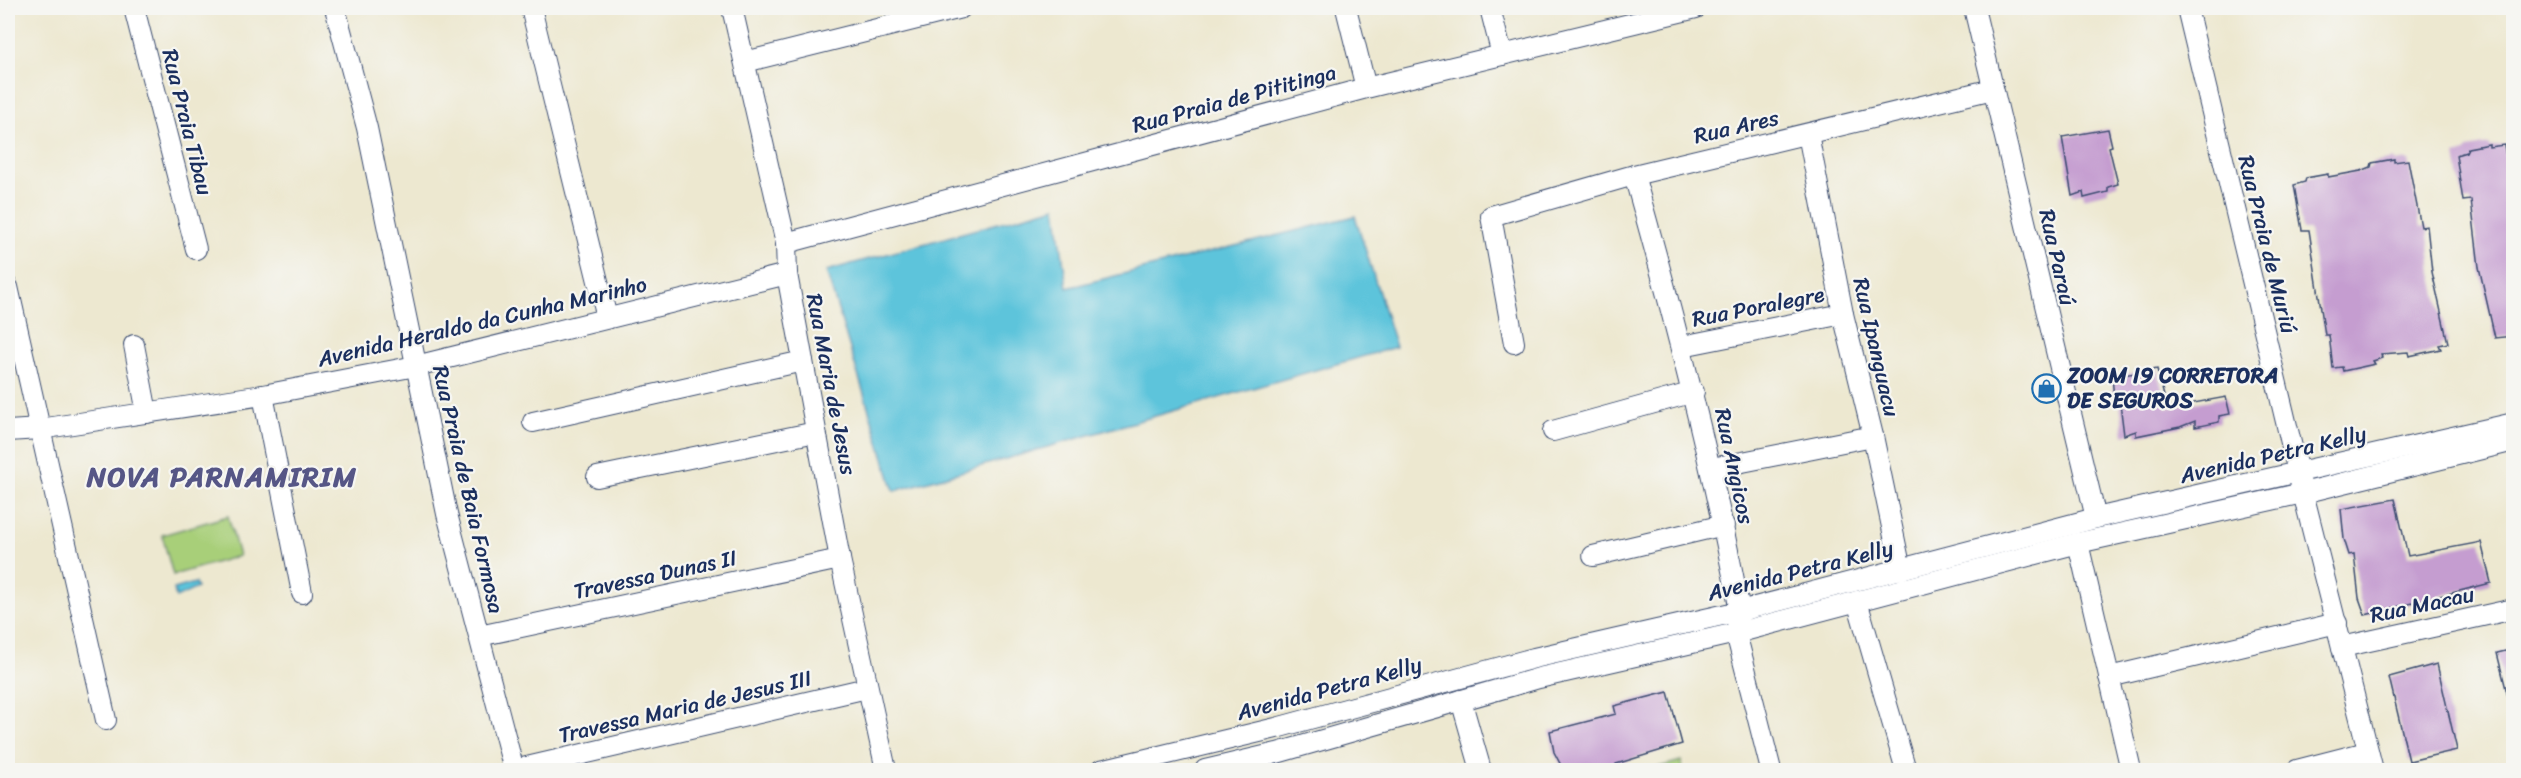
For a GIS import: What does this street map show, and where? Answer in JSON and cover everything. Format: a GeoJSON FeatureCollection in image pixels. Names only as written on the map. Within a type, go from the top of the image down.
{"type":"FeatureCollection","features":[{"type":"Feature","properties":{"kind":"street","name":"Rua Praia Tibau"},"geometry":{"type":"LineString","coordinates":[[134,8],[195,249]]}},
{"type":"Feature","properties":{"kind":"street","name":"Rua Praia de Baia Formosa"},"geometry":{"type":"LineString","coordinates":[[335,8],[367,128],[447,513],[514,770]]}},
{"type":"Feature","properties":{"kind":"street"},"geometry":{"type":"LineString","coordinates":[[531,8],[607,318]]}},
{"type":"Feature","properties":{"kind":"street","name":"Rua Maria de Jesus"},"geometry":{"type":"LineString","coordinates":[[732,8],[786,243],[787,274],[840,559],[886,771]]}},
{"type":"Feature","properties":{"kind":"street"},"geometry":{"type":"LineString","coordinates":[[745,62],[961,8]]}},
{"type":"Feature","properties":{"kind":"street"},"geometry":{"type":"LineString","coordinates":[[1346,8],[1366,88]]}},
{"type":"Feature","properties":{"kind":"street"},"geometry":{"type":"LineString","coordinates":[[1490,8],[1502,55]]}},
{"type":"Feature","properties":{"kind":"street","name":"Rua Praia de Pititinga"},"geometry":{"type":"LineString","coordinates":[[786,243],[1366,88],[1502,55],[1627,16],[1696,8]]}},
{"type":"Feature","properties":{"kind":"street","name":"Rua Paraú"},"geometry":{"type":"LineString","coordinates":[[1974,8],[2096,518]]}},
{"type":"Feature","properties":{"kind":"street","name":"Rua Praia de Muriú"},"geometry":{"type":"LineString","coordinates":[[2187,8],[2298,473],[2370,761]]}},
{"type":"Feature","properties":{"kind":"street","name":"Rua Ares"},"geometry":{"type":"LineString","coordinates":[[1514,343],[1491,216],[1634,175],[1993,89]]}},
{"type":"Feature","properties":{"kind":"street","name":"Rua Ipanguacu"},"geometry":{"type":"LineString","coordinates":[[1808,134],[1843,314],[1873,436],[1901,570]]}},
{"type":"Feature","properties":{"kind":"street","name":"Rua Angicos"},"geometry":{"type":"LineString","coordinates":[[1634,175],[1682,346],[1712,468],[1740,611],[1736,633],[1771,771]]}},
{"type":"Feature","properties":{"kind":"street","name":"Avenida Heraldo da Cunha Marinho"},"geometry":{"type":"LineString","coordinates":[[8,431],[40,429],[263,395],[416,366],[787,274]]}},
{"type":"Feature","properties":{"kind":"street"},"geometry":{"type":"LineString","coordinates":[[8,287],[106,720]]}},
{"type":"Feature","properties":{"kind":"street","name":"Rua Poralegre"},"geometry":{"type":"LineString","coordinates":[[1682,346],[1843,314]]}},
{"type":"Feature","properties":{"kind":"street"},"geometry":{"type":"LineString","coordinates":[[134,345],[147,413]]}},
{"type":"Feature","properties":{"kind":"street"},"geometry":{"type":"LineString","coordinates":[[533,422],[803,361]]}},
{"type":"Feature","properties":{"kind":"street"},"geometry":{"type":"LineString","coordinates":[[1553,431],[1694,392]]}},
{"type":"Feature","properties":{"kind":"street"},"geometry":{"type":"LineString","coordinates":[[263,395],[302,593]]}},
{"type":"Feature","properties":{"kind":"street","name":"Avenida Petra Kelly"},"geometry":{"type":"LineString","coordinates":[[1101,771],[1276,728],[1534,658],[1740,611],[2096,518],[2514,423]]}},
{"type":"Feature","properties":{"kind":"street"},"geometry":{"type":"LineString","coordinates":[[597,477],[816,432]]}},
{"type":"Feature","properties":{"kind":"street"},"geometry":{"type":"LineString","coordinates":[[1712,468],[1873,436]]}},
{"type":"Feature","properties":{"kind":"street","name":"Avenida Petra Kelly"},"geometry":{"type":"LineString","coordinates":[[1205,771],[1280,762],[1461,700],[1539,678],[1736,633],[2078,543],[2303,493],[2514,441]]}},
{"type":"Feature","properties":{"kind":"street"},"geometry":{"type":"LineString","coordinates":[[1593,556],[1724,525]]}},
{"type":"Feature","properties":{"kind":"street"},"geometry":{"type":"LineString","coordinates":[[2078,543],[2131,771]]}},
{"type":"Feature","properties":{"kind":"street","name":"Travessa Dunas II"},"geometry":{"type":"LineString","coordinates":[[479,636],[840,559]]}},
{"type":"Feature","properties":{"kind":"street"},"geometry":{"type":"LineString","coordinates":[[1857,601],[1906,771]]}},
{"type":"Feature","properties":{"kind":"street","name":"Rua Macau"},"geometry":{"type":"LineString","coordinates":[[2342,647],[2514,609]]}},
{"type":"Feature","properties":{"kind":"street"},"geometry":{"type":"LineString","coordinates":[[2109,677],[2337,623]]}},
{"type":"Feature","properties":{"kind":"street","name":"Travessa Maria de Jesus III"},"geometry":{"type":"LineString","coordinates":[[514,770],[867,688]]}},
{"type":"Feature","properties":{"kind":"street"},"geometry":{"type":"LineString","coordinates":[[1461,700],[1481,771]]}},
{"type":"Feature","properties":{"kind":"street"},"geometry":{"type":"LineString","coordinates":[[2297,771],[2370,761]]}},
{"type":"Feature","properties":{"kind":"green space"},"geometry":{"type":"Polygon","coordinates":[[[228,516],[239,556],[173,575],[162,535],[228,516]]]}},
{"type":"Feature","properties":{"kind":"green space"},"geometry":{"type":"Polygon","coordinates":[[[1681,761],[1683,770],[1649,770],[1681,761]]]}},
{"type":"Feature","properties":{"kind":"water"},"geometry":{"type":"Polygon","coordinates":[[[1056,207],[1067,288],[1355,216],[1396,347],[894,491],[826,271],[1056,207]]]}},
{"type":"Feature","properties":{"kind":"water"},"geometry":{"type":"Polygon","coordinates":[[[195,583],[197,588],[176,598],[174,589],[195,583]]]}},
{"type":"Feature","properties":{"kind":"building"},"geometry":{"type":"Polygon","coordinates":[[[2108,129],[2112,146],[2109,147],[2118,184],[2108,187],[2108,192],[2084,198],[2083,192],[2072,196],[2062,137],[2108,129]]]}},
{"type":"Feature","properties":{"kind":"building"},"geometry":{"type":"Polygon","coordinates":[[[2489,144],[2489,147],[2504,145],[2514,199],[2514,336],[2495,338],[2479,267],[2471,200],[2463,201],[2456,155],[2466,152],[2468,148],[2489,144]]]}},
{"type":"Feature","properties":{"kind":"building"},"geometry":{"type":"Polygon","coordinates":[[[2394,159],[2394,162],[2408,160],[2421,227],[2427,226],[2432,272],[2448,343],[2439,345],[2441,349],[2409,356],[2408,352],[2381,354],[2382,358],[2373,361],[2375,364],[2343,371],[2342,367],[2333,368],[2329,335],[2325,335],[2309,230],[2302,230],[2294,185],[2305,182],[2306,178],[2361,171],[2371,167],[2372,163],[2394,159]]]}},
{"type":"Feature","properties":{"kind":"building"},"geometry":{"type":"Polygon","coordinates":[[[2157,369],[2167,408],[2226,397],[2230,414],[2219,416],[2219,422],[2195,427],[2195,421],[2180,427],[2136,436],[2136,431],[2124,435],[2119,395],[2114,398],[2112,377],[2157,369]]]}},
{"type":"Feature","properties":{"kind":"building"},"geometry":{"type":"Polygon","coordinates":[[[2395,499],[2408,556],[2481,542],[2491,583],[2365,615],[2359,598],[2354,554],[2349,555],[2344,539],[2341,509],[2395,499]]]}},
{"type":"Feature","properties":{"kind":"building"},"geometry":{"type":"Polygon","coordinates":[[[2514,649],[2514,696],[2508,697],[2497,653],[2514,649]]]}},
{"type":"Feature","properties":{"kind":"building"},"geometry":{"type":"Polygon","coordinates":[[[2437,664],[2457,750],[2409,761],[2389,677],[2437,664]]]}},
{"type":"Feature","properties":{"kind":"building"},"geometry":{"type":"Polygon","coordinates":[[[1668,692],[1682,744],[1616,764],[1617,768],[1610,771],[1564,771],[1554,752],[1550,731],[1616,714],[1614,706],[1668,692]]]}},
{"type":"Feature","properties":{"kind":"place","name":"ZOOM I9 CORRETORA DE SEGUROS"},"geometry":{"type":"Point","coordinates":[2046,388]}},
{"type":"Feature","properties":{"kind":"district","name":"NOVA PARNAMIRIM"},"geometry":{"type":"Point","coordinates":[222,476]}}]}
